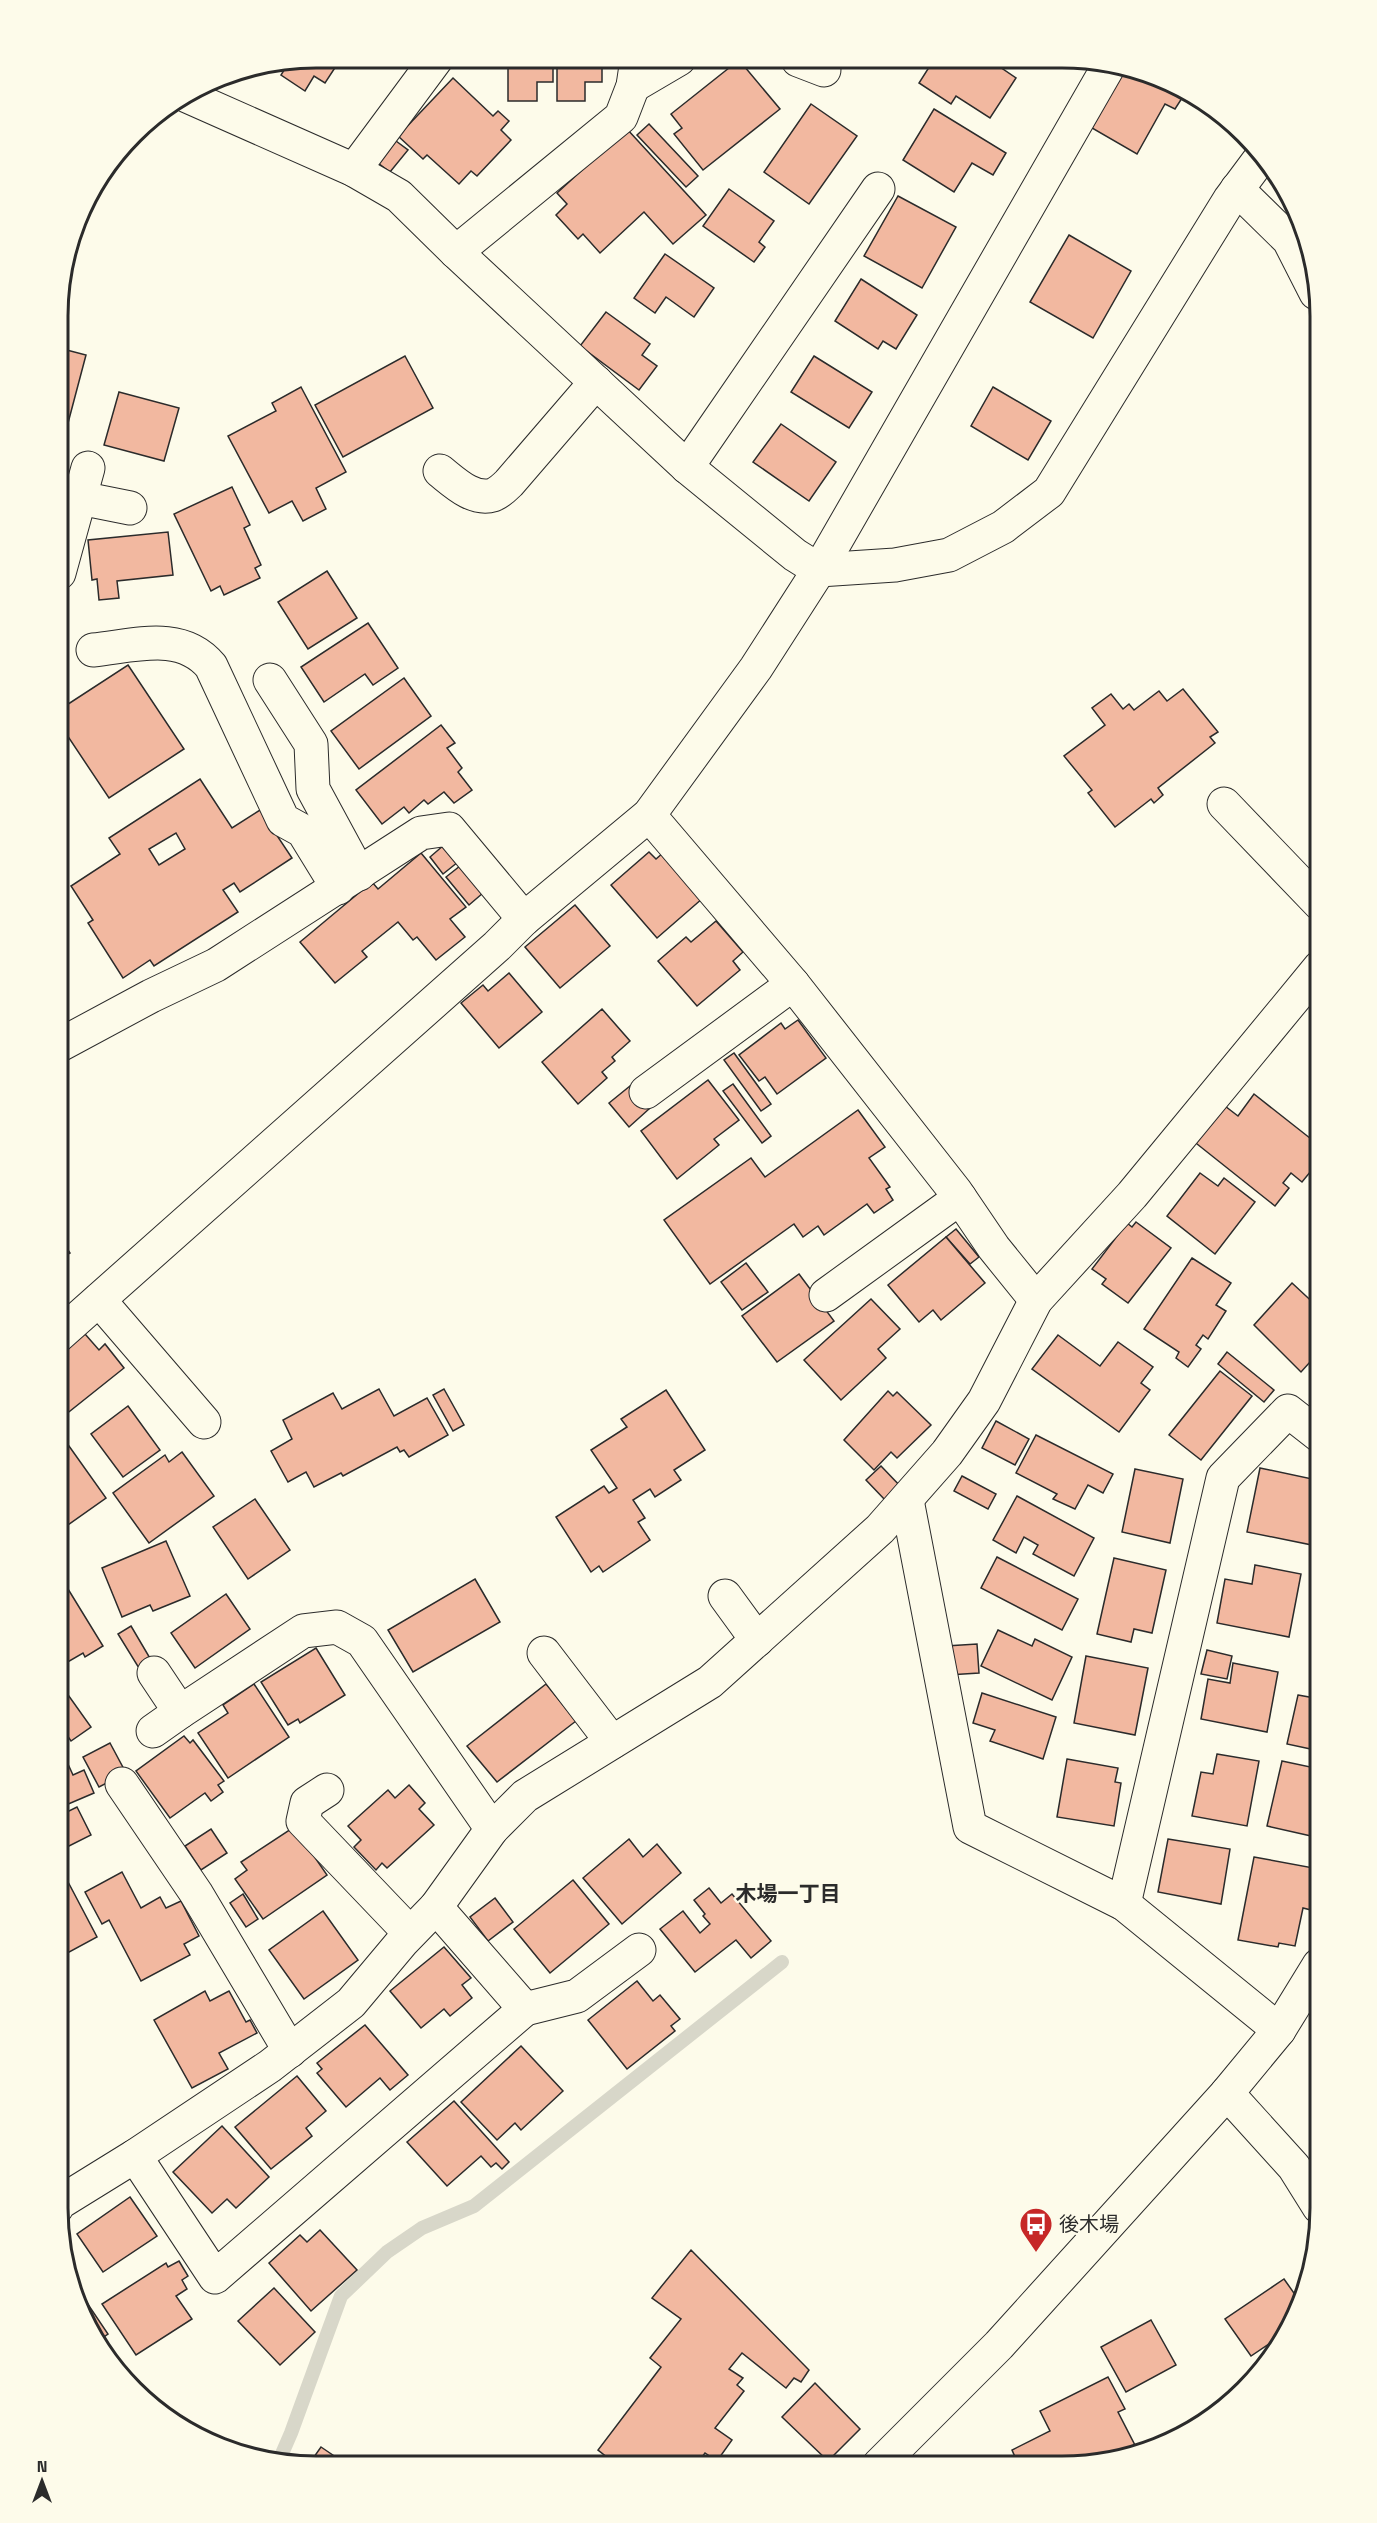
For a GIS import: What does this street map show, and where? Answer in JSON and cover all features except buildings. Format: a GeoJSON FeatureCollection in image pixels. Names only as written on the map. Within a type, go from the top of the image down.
{"type":"FeatureCollection","features":[{"type":"Feature","properties":{"kind":"street"},"geometry":{"type":"LineString","coordinates":[[354,170],[430,68]]}},
{"type":"Feature","properties":{"kind":"street"},"geometry":{"type":"LineString","coordinates":[[456,252],[621,117],[635,73],[651,68]]}},
{"type":"Feature","properties":{"kind":"street"},"geometry":{"type":"LineString","coordinates":[[68,1327],[488,954],[524,918],[649,815],[756,668],[819,570],[1106,72]]}},
{"type":"Feature","properties":{"kind":"street"},"geometry":{"type":"LineString","coordinates":[[195,99],[354,170],[399,196],[687,467],[795,555],[819,570],[896,565],[949,555],[1003,527],[1049,492],[1237,189],[1257,163]]}},
{"type":"Feature","properties":{"kind":"street"},"geometry":{"type":"LineString","coordinates":[[687,467],[878,189]]}},
{"type":"Feature","properties":{"kind":"street"},"geometry":{"type":"LineString","coordinates":[[1237,189],[1289,240],[1306,273]]}},
{"type":"Feature","properties":{"kind":"street"},"geometry":{"type":"LineString","coordinates":[[440,471],[476,495],[493,495],[509,483],[596,382]]}},
{"type":"Feature","properties":{"kind":"street"},"geometry":{"type":"LineString","coordinates":[[68,541],[84,483],[130,508]]}},
{"type":"Feature","properties":{"kind":"street"},"geometry":{"type":"LineString","coordinates":[[93,650],[158,643],[177,644],[193,649],[203,657],[211,666],[283,820],[303,831],[348,881]]}},
{"type":"Feature","properties":{"kind":"street"},"geometry":{"type":"LineString","coordinates":[[270,680],[311,744],[313,789],[348,881]]}},
{"type":"Feature","properties":{"kind":"street"},"geometry":{"type":"LineString","coordinates":[[1224,804],[1310,894]]}},
{"type":"Feature","properties":{"kind":"street"},"geometry":{"type":"LineString","coordinates":[[649,815],[793,984],[960,1198],[994,1248],[1036,1300]]}},
{"type":"Feature","properties":{"kind":"street"},"geometry":{"type":"LineString","coordinates":[[68,1041],[151,996],[216,965],[421,833],[449,829],[524,918]]}},
{"type":"Feature","properties":{"kind":"street"},"geometry":{"type":"LineString","coordinates":[[68,2197],[135,2156],[290,2050],[351,2003],[410,1933],[436,1907],[492,1829],[525,1796],[710,1682],[880,1529],[947,1453],[984,1401],[1036,1300],[1132,1195],[1310,979]]}},
{"type":"Feature","properties":{"kind":"street"},"geometry":{"type":"LineString","coordinates":[[646,1092],[793,984]]}},
{"type":"Feature","properties":{"kind":"street"},"geometry":{"type":"LineString","coordinates":[[826,1295],[960,1198]]}},
{"type":"Feature","properties":{"kind":"street"},"geometry":{"type":"LineString","coordinates":[[99,1300],[204,1422]]}},
{"type":"Feature","properties":{"kind":"street"},"geometry":{"type":"LineString","coordinates":[[1124,1904],[1223,1478],[1288,1411],[1310,1428]]}},
{"type":"Feature","properties":{"kind":"street"},"geometry":{"type":"LineString","coordinates":[[907,1500],[970,1827],[1124,1904],[1279,2030]]}},
{"type":"Feature","properties":{"kind":"street"},"geometry":{"type":"LineString","coordinates":[[725,1596],[757,1640]]}},
{"type":"Feature","properties":{"kind":"street"},"geometry":{"type":"LineString","coordinates":[[153,1731],[303,1631],[337,1627],[362,1641],[492,1829]]}},
{"type":"Feature","properties":{"kind":"street"},"geometry":{"type":"LineString","coordinates":[[544,1653],[612,1742]]}},
{"type":"Feature","properties":{"kind":"street"},"geometry":{"type":"LineString","coordinates":[[154,1673],[180,1712]]}},
{"type":"Feature","properties":{"kind":"street"},"geometry":{"type":"LineString","coordinates":[[122,1784],[196,1893],[290,2050]]}},
{"type":"Feature","properties":{"kind":"street"},"geometry":{"type":"LineString","coordinates":[[327,1790],[307,1803],[303,1821],[410,1933]]}},
{"type":"Feature","properties":{"kind":"street"},"geometry":{"type":"LineString","coordinates":[[436,1907],[525,2009]]}},
{"type":"Feature","properties":{"kind":"street"},"geometry":{"type":"LineString","coordinates":[[135,2156],[215,2277],[525,2009],[577,1996],[639,1950]]}},
{"type":"Feature","properties":{"kind":"street"},"geometry":{"type":"LineString","coordinates":[[909,2454],[999,2344],[1227,2093],[1279,2030],[1310,1981]]}},
{"type":"Feature","properties":{"kind":"street"},"geometry":{"type":"LineString","coordinates":[[1227,2093],[1294,2167],[1310,2193]]}},
{"type":"Feature","properties":{"kind":"waterway"},"geometry":{"type":"LineString","coordinates":[[282,2453],[341,2296],[387,2252],[422,2228],[474,2206],[782,1962]]}},
{"type":"Feature","properties":{"kind":"place","name":"後木場"},"geometry":{"type":"Point","coordinates":[1036,2253]}},
{"type":"Feature","properties":{"kind":"district","name":"木場一丁目"},"geometry":{"type":"Point","coordinates":[788,1893]}}]}
